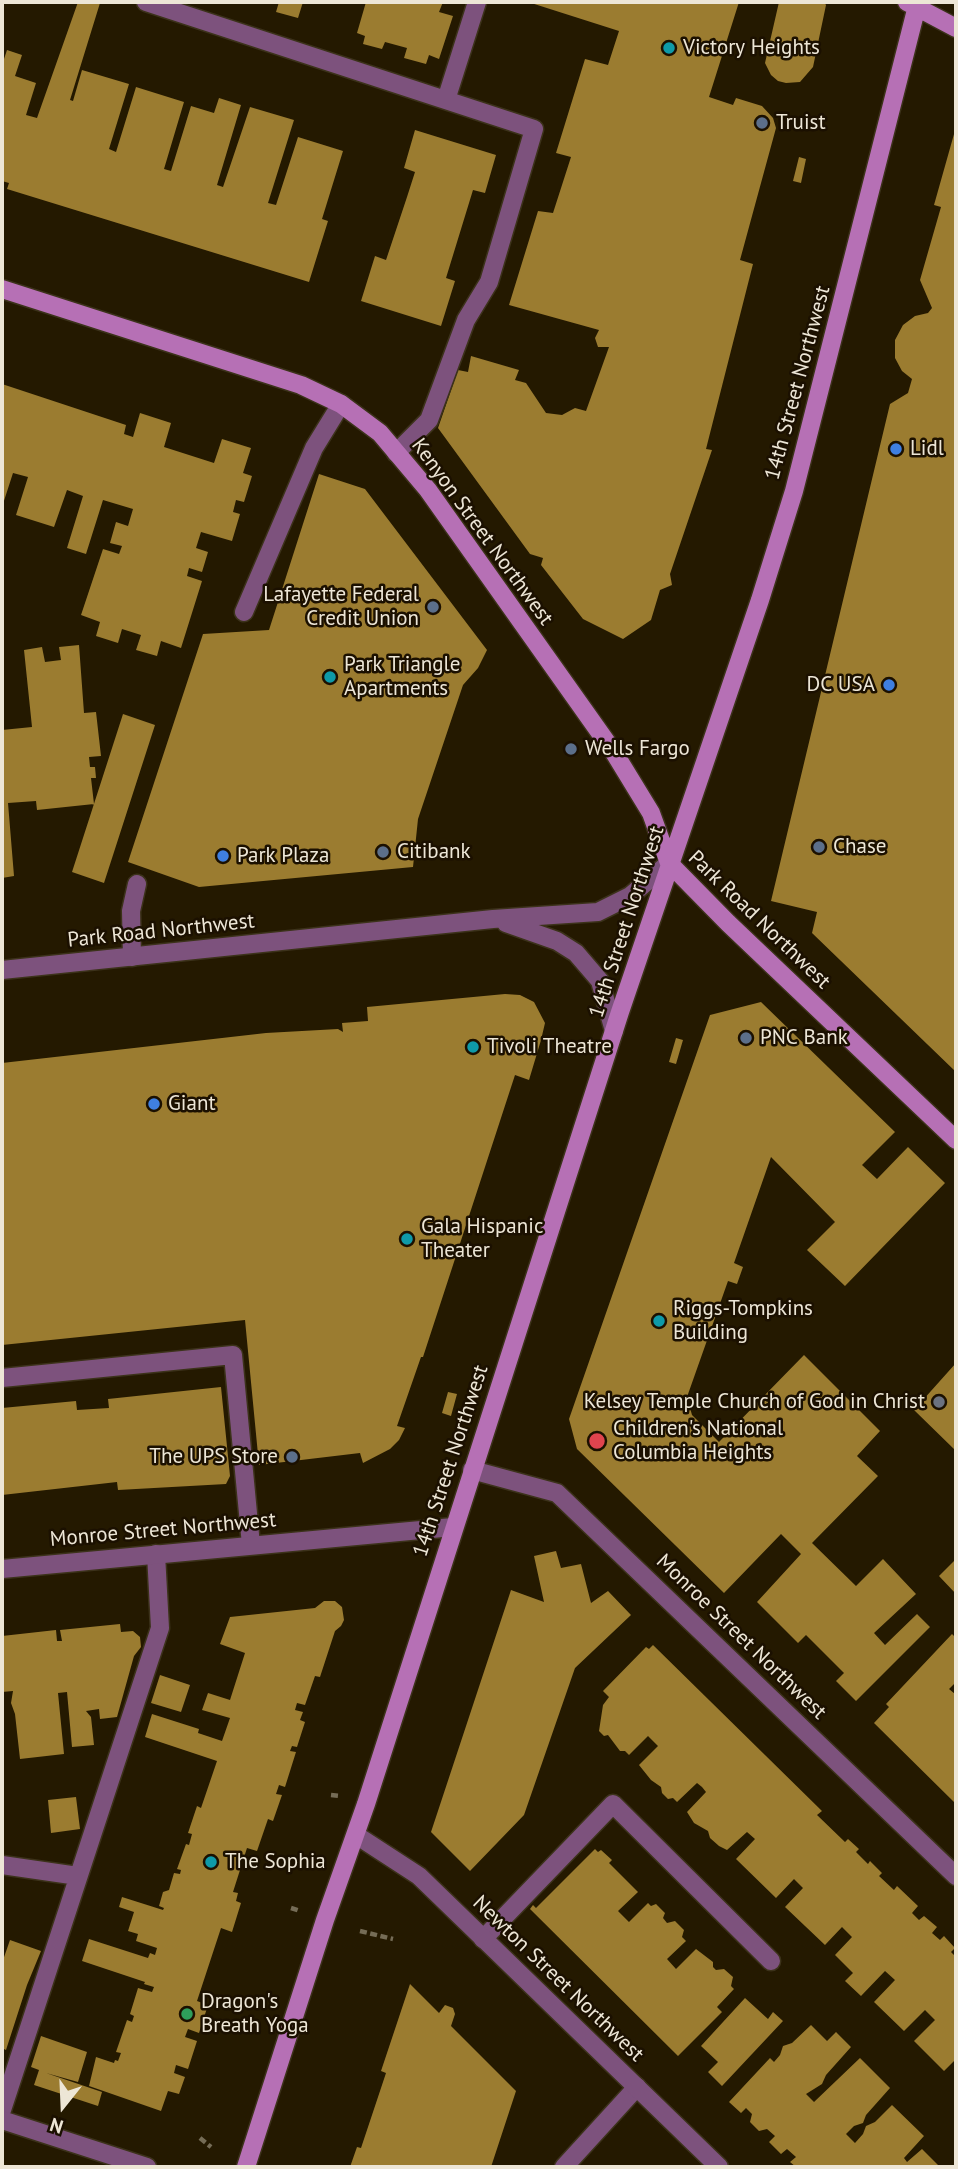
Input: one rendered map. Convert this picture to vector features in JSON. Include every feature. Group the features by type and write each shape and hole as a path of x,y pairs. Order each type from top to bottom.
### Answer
{"main road":[{"path":"914,4 956,28"},
{"name":"14th Street Northwest","path":"246,2167 356,1835 614,1031 760,600 794,491 914,4"},
{"name":"Kenyon Street Northwest","path":"2,289 301,385 341,404 380,433 428,489 615,754 651,813 669,863"},
{"name":"Park Road Northwest","path":"669,863 728,923 956,1140"}],"street":[{"path":"146,2 534,129 489,282 466,320 429,420 396,453"},
{"path":"446,100 477,2"},
{"path":"244,612 314,447 341,404"},
{"name":"Park Road Northwest","path":"2,970 493,919 598,912 630,896 669,863"},
{"path":"132,957 131,911 137,884"},
{"name":"Park Road Northwest","path":"493,919 533,931 576,953 600,981 614,1031"},
{"path":"2,1378 233,1355 251,1545"},
{"name":"Monroe Street Northwest","path":"472,1469 557,1493 956,1876"},
{"name":"Monroe Street Northwest","path":"2,1569 453,1527"},
{"path":"2,2110 160,1628 156,1554"},
{"path":"483,1939 612,1804 771,1961"},
{"name":"Newton Street Northwest","path":"356,1835 419,1876 719,2167"},
{"path":"2,1865 78,1876"},
{"path":"564,2167 637,2087"},
{"path":"2,2120 147,2167"}],"path":[{"path":"360,1931 393,1938"},
{"path":"200,2138 211,2147"}],"building":[{"path":"78,2 100,3 70,100 73,101 82,70 129,84 109,149 116,152 136,87 184,102 164,169 171,171 191,106 214,113 219,98 241,105 217,185 223,187 250,107 294,120 268,203 276,205 298,137 343,151 322,219 328,221 309,282 7,189 9,183 2,181 2,65 7,50 22,55 15,76 36,83 26,115 37,118"},
{"path":"279,2 303,2 298,18 276,12"},
{"path":"366,2 443,2 439,12 453,16 439,59 429,55 426,64 404,58 407,48 385,42 382,49 363,44 365,36 357,33"},
{"path":"528,2 739,2 709,97 733,105 736,98 762,106 773,118 776,128 740,260 753,264 706,449 712,450 670,574 672,585 660,590 651,620 623,639 583,619 541,565 543,558 530,554 438,428 458,370 468,372 471,356 519,370 515,380 526,383 546,413 562,415 575,408 586,411 609,347 598,347 595,338 599,330 509,305 538,211 553,213 571,157 556,153 585,59 608,65 619,31"},
{"path":"779,2 824,2 826,5 813,67 800,82 778,81 771,75 765,63"},
{"name":"DC USA","path":"956,127 956,1072 812,933 817,912 771,901 890,404 908,393 912,379 902,371 895,358 895,340 903,325 915,316 928,313 932,308 920,280 941,207 934,205"},
{"path":"415,130 496,155 485,193 473,190 446,278 455,281 441,326 361,301 375,256 386,260 415,172 404,168"},
{"path":"799,157 806,159 801,183 793,181"},
{"path":"2,384 126,425 124,434 133,437 140,413 171,423 164,447 214,463 222,439 251,448 243,473 252,476 244,502 236,500 233,512 240,514 232,541 201,532 196,548 208,552 202,572 189,568 187,576 202,581 181,648 161,641 157,656 136,650 141,635 122,629 118,643 96,636 100,622 81,615 103,549 119,554 122,546 110,543 116,522 128,526 133,509 103,500 86,554 67,548 83,496 67,490 54,527 16,515 28,477 13,473 2,507"},
{"name":"Park Triangle Apartments","path":"319,474 365,489 487,650 478,668 463,685 418,819 413,867 199,887 128,862 203,634 269,630"},
{"path":"79,645 84,713 96,712 101,756 89,757 90,767 95,767 96,778 91,778 94,804 37,810 36,801 8,803 14,876 2,878 2,730 32,727 24,650 42,647 45,662 61,660 59,647"},
{"path":"123,714 155,725 104,883 72,872"},
{"path":"505,994 520,995 534,1002 545,1023 541,1040 529,1080 515,1075 423,1357 397,1426 405,1428 390,1449 363,1463 360,1453 259,1465 245,1320 2,1345 2,1063 266,1033 338,1029 343,1032 342,1023 368,1021 367,1007"},
{"name":"Riggs-Tompkins Building","path":"761,1002 895,1132 862,1165 877,1179 908,1147 945,1183 845,1286 807,1250 835,1222 771,1157 734,1263 743,1267 737,1284 728,1281 687,1397 692,1415 719,1442 804,1355 880,1431 857,1456 878,1476 812,1543 856,1586 883,1559 916,1594 874,1633 885,1645 917,1614 930,1627 856,1701 836,1681 844,1673 806,1635 798,1643 757,1602 801,1554 781,1534 724,1593 577,1449 569,1419 710,1015"},
{"path":"676,1038 683,1040 676,1064 669,1062"},
{"name":"Kelsey Temple Church of God in Christ","path":"956,1363 956,1451 914,1410"},
{"path":"221,1387 230,1476 226,1484 118,1490 117,1482 2,1495 2,1408 76,1401 77,1410 109,1408 108,1399"},
{"path":"448,1392 457,1394 451,1416 442,1413"},
{"path":"556,1551 561,1568 581,1564 591,1603 608,1591 631,1615 575,1668 524,1815 470,1871 431,1832 511,1590 544,1602 534,1556"},
{"path":"956,1559 956,1594 939,1576"},
{"path":"324,1601 335,1601 342,1607 344,1620 335,1631 320,1677 315,1676 305,1705 297,1703 295,1710 303,1712 300,1720 305,1722 297,1747 292,1746 290,1751 296,1752 285,1787 279,1785 276,1794 282,1795 273,1821 268,1819 257,1851 247,1848 233,1892 238,1893 236,1901 241,1903 232,1932 221,1928 197,2001 208,2005 199,2033 188,2029 185,2037 197,2041 188,2069 176,2065 174,2073 185,2077 179,2094 168,2091 161,2111 89,2086 96,2057 114,2063 115,2060 118,2061 121,2053 116,2052 127,2020 132,2022 134,2016 130,2014 138,1988 152,1992 154,1987 82,1961 89,1939 148,1958 150,1953 155,1955 157,1948 136,1941 138,1934 128,1931 134,1912 119,1907 122,1897 163,1910 164,1908 159,1906 163,1892 169,1890 174,1873 180,1874 181,1870 177,1869 192,1834 188,1833 197,1806 201,1808 217,1761 145,1737 152,1714 199,1729 198,1733 222,1741 230,1718 202,1710 208,1693 230,1700 245,1653 220,1644 230,1617 315,1608"},
{"path":"120,1624 121,1632 133,1631 140,1637 141,1647 134,1656 117,1717 100,1719 99,1709 86,1711 91,1717 94,1745 72,1747 67,1692 58,1693 64,1754 20,1759 15,1714 11,1703 13,1691 2,1692 2,1636 56,1630 57,1641 62,1641 60,1630"},
{"path":"952,1634 956,1638 956,1682 949,1689 956,1693 956,1804 874,1723 889,1707 886,1704"},
{"path":"653,1645 822,1811 817,1815 845,1842 848,1839 859,1849 856,1852 882,1873 879,1876 894,1890 897,1886 918,1906 912,1913 919,1920 924,1916 937,1927 932,1933 940,1940 944,1936 955,1948 951,1952 956,1957 956,2059 944,2071 914,2041 935,2020 925,2010 904,2031 874,2002 895,1980 885,1971 861,1996 845,1981 853,1973 835,1955 852,1937 842,1927 825,1945 785,1907 803,1888 794,1879 776,1898 736,1859 755,1839 747,1832 727,1850 719,1846 710,1838 708,1831 694,1823 687,1812 706,1792 702,1787 697,1783 677,1802 673,1798 668,1799 662,1793 661,1787 651,1780 639,1765 658,1746 648,1736 629,1755 620,1751 608,1735 604,1736 599,1731 603,1705 609,1697 603,1691 646,1647 649,1649"},
{"path":"160,1675 190,1685 181,1712 151,1703"},
{"path":"76,1797 80,1829 51,1833 48,1800"},
{"path":"595,1849 598,1852 601,1850 612,1860 609,1863 638,1892 618,1911 629,1922 648,1903 651,1906 656,1904 665,1913 663,1918 667,1923 675,1921 684,1930 682,1937 686,1941 667,1959 676,1969 696,1949 713,1962 716,1970 724,1969 733,1977 731,1986 734,1989 717,2007 722,2012 678,2056 530,1909 533,1905 536,1908"},
{"path":"10,1940 41,1951 6,2050 2,2048 2,1963"},
{"path":"410,1984 439,2013 445,2005 453,2008 455,2014 451,2026 516,2091 491,2167 350,2167 357,2147 361,2148 386,2073 381,2071"},
{"path":"745,1998 768,2019 773,2012 783,2021 722,2086 708,2072 718,2062 701,2046"},
{"path":"811,2025 827,2041 836,2032 851,2047 826,2075 822,2084 806,2094 814,2102 860,2058 890,2088 866,2115 863,2123 854,2126 846,2134 855,2143 866,2126 875,2122 892,2105 924,2136 904,2158 907,2162 922,2149 940,2167 796,2167 790,2162 796,2157 787,2149 781,2154 769,2142 775,2136 767,2129 759,2131 750,2122 752,2114 746,2108 741,2113 729,2102 770,2058 774,2062 783,2046 792,2043"},
{"path":"41,2036 87,2052 78,2082 46,2073 102,2092 98,2106 34,2085 39,2070 31,2067"}],"place":[{"name":"Victory Heights","path":"669,48"},
{"name":"Truist","path":"762,123"},
{"name":"Lidl","path":"896,449"},
{"name":"Lafayette Federal Credit Union","path":"433,607"},
{"name":"Park Triangle Apartments","path":"330,677"},
{"name":"DC USA","path":"889,685"},
{"name":"Wells Fargo","path":"571,749"},
{"name":"Chase","path":"819,847"},
{"name":"Citibank","path":"383,852"},
{"name":"Park Plaza","path":"223,856"},
{"name":"PNC Bank","path":"746,1038"},
{"name":"Tivoli Theatre","path":"473,1047"},
{"name":"Giant","path":"154,1104"},
{"name":"Gala Hispanic Theater","path":"407,1239"},
{"name":"Riggs-Tompkins Building","path":"659,1321"},
{"name":"Kelsey Temple Church of God in Christ","path":"939,1402"},
{"name":"Children's National Columbia Heights","path":"597,1441"},
{"name":"The UPS Store","path":"292,1457"},
{"name":"The Sophia","path":"211,1862"},
{"name":"Dragon's Breath Yoga","path":"187,2014"}]}
